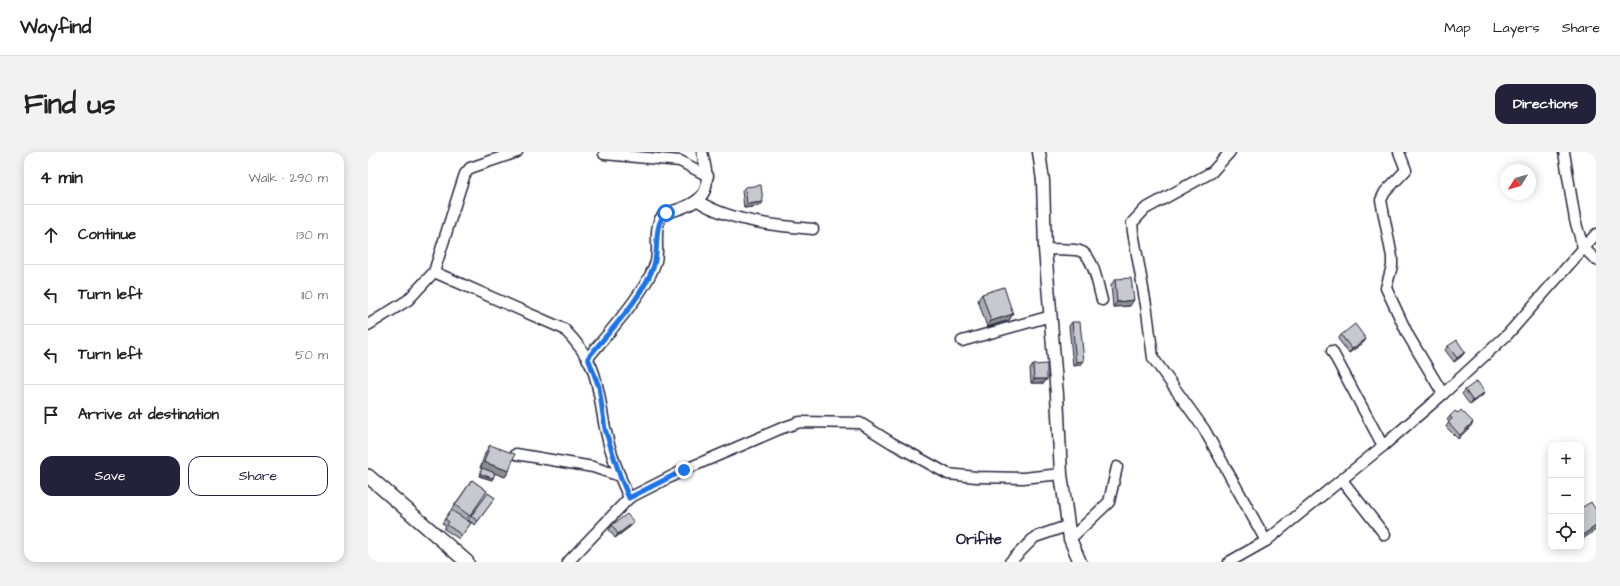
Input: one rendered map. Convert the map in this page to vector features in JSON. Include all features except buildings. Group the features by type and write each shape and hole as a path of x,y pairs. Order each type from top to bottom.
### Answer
{"main road":[{"path":"368,476 467,562"}],"street":[{"path":"368,325 408,300 434,272 465,174 470,168 517,152"},
{"path":"588,358 633,301 652,271 656,260 658,225 661,218 666,213 692,205 698,201 706,189 708,176 702,152"},
{"path":"1039,152 1043,181 1045,250 1051,316 1061,474 1067,526 1070,539 1080,562"},
{"path":"1230,152 1212,172 1145,209 1132,223 1148,311 1153,358 1204,429 1266,541"},
{"path":"1399,152 1406,170 1385,192 1381,200 1392,257 1392,266 1386,288 1408,335 1443,394"},
{"path":"1564,152 1575,220 1583,247 1596,260"},
{"path":"604,154 680,161 708,176"},
{"path":"698,201 709,208 731,216 785,226 813,229"},
{"path":"1229,562 1266,541 1383,446 1443,394 1508,334 1596,234"},
{"path":"1045,250 1080,251 1087,255 1092,264 1102,300"},
{"path":"434,272 564,329 580,346 588,358 599,387 605,429 620,476 629,498"},
{"path":"962,342 1051,316"},
{"path":"1332,351 1383,446"},
{"path":"568,562 629,498 684,470 782,428 800,422 860,423 892,443 948,474 976,477 1023,478 1061,474"},
{"path":"516,454 593,467 620,476"},
{"path":"1070,539 1109,502 1117,467"},
{"path":"1342,480 1385,535"},
{"path":"1010,562 1035,537 1067,526"}],"district":[{"name":"Orifite","path":"979,539"}],"route":[{"path":"666,213 661,218 658,225 656,260 652,271 633,301 588,358 599,387 605,429 620,476 629,498 638,492 684,470"}]}
